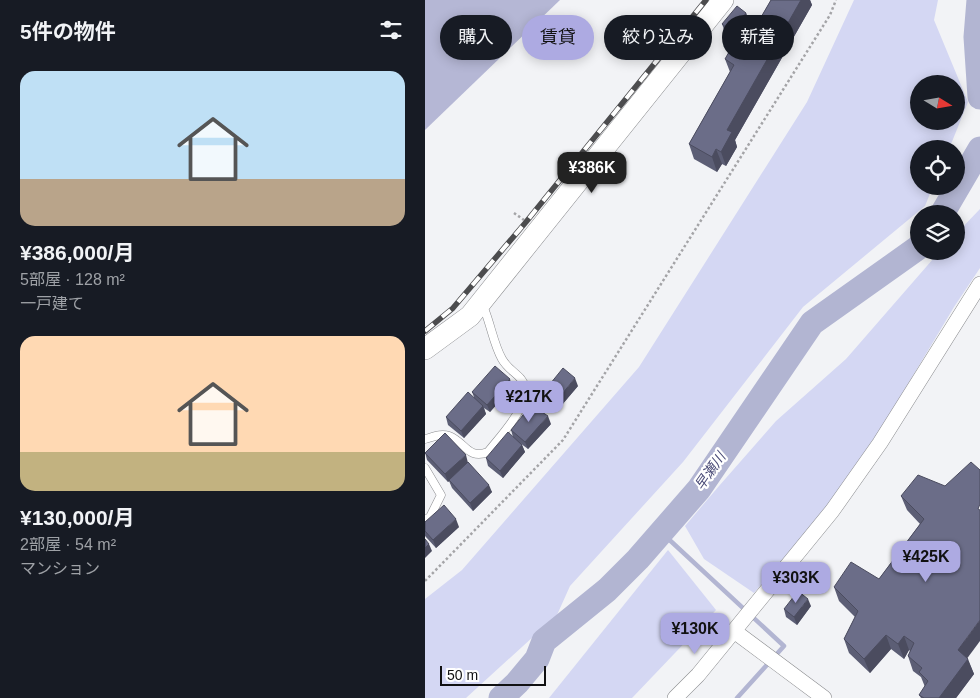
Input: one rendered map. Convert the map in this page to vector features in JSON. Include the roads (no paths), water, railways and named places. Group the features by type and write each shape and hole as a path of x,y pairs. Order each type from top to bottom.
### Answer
{"street":[{"path":"425,349 471,316 723,0"},
{"path":"675,698 698,675 832,511 880,443 980,284"},
{"path":"734,631 824,698"}],"lane":[{"path":"425,439 441,435 451,436 474,454 480,456 488,452 522,406 526,391 521,379 510,370 501,358 485,311"},
{"path":"425,468 441,495 430,517 425,520"}],"waterway":[{"name":"早瀬川","path":"979,0 976,37 980,97"},
{"name":"早瀬川","path":"947,205 980,149"},
{"name":"早瀬川","path":"501,698 517,683 537,659 544,641 607,590 638,559 699,489 812,323 910,253"},
{"path":"662,533 784,646 737,698"}],"railway":[{"path":"425,331 453,308 526,222 706,0"}]}
